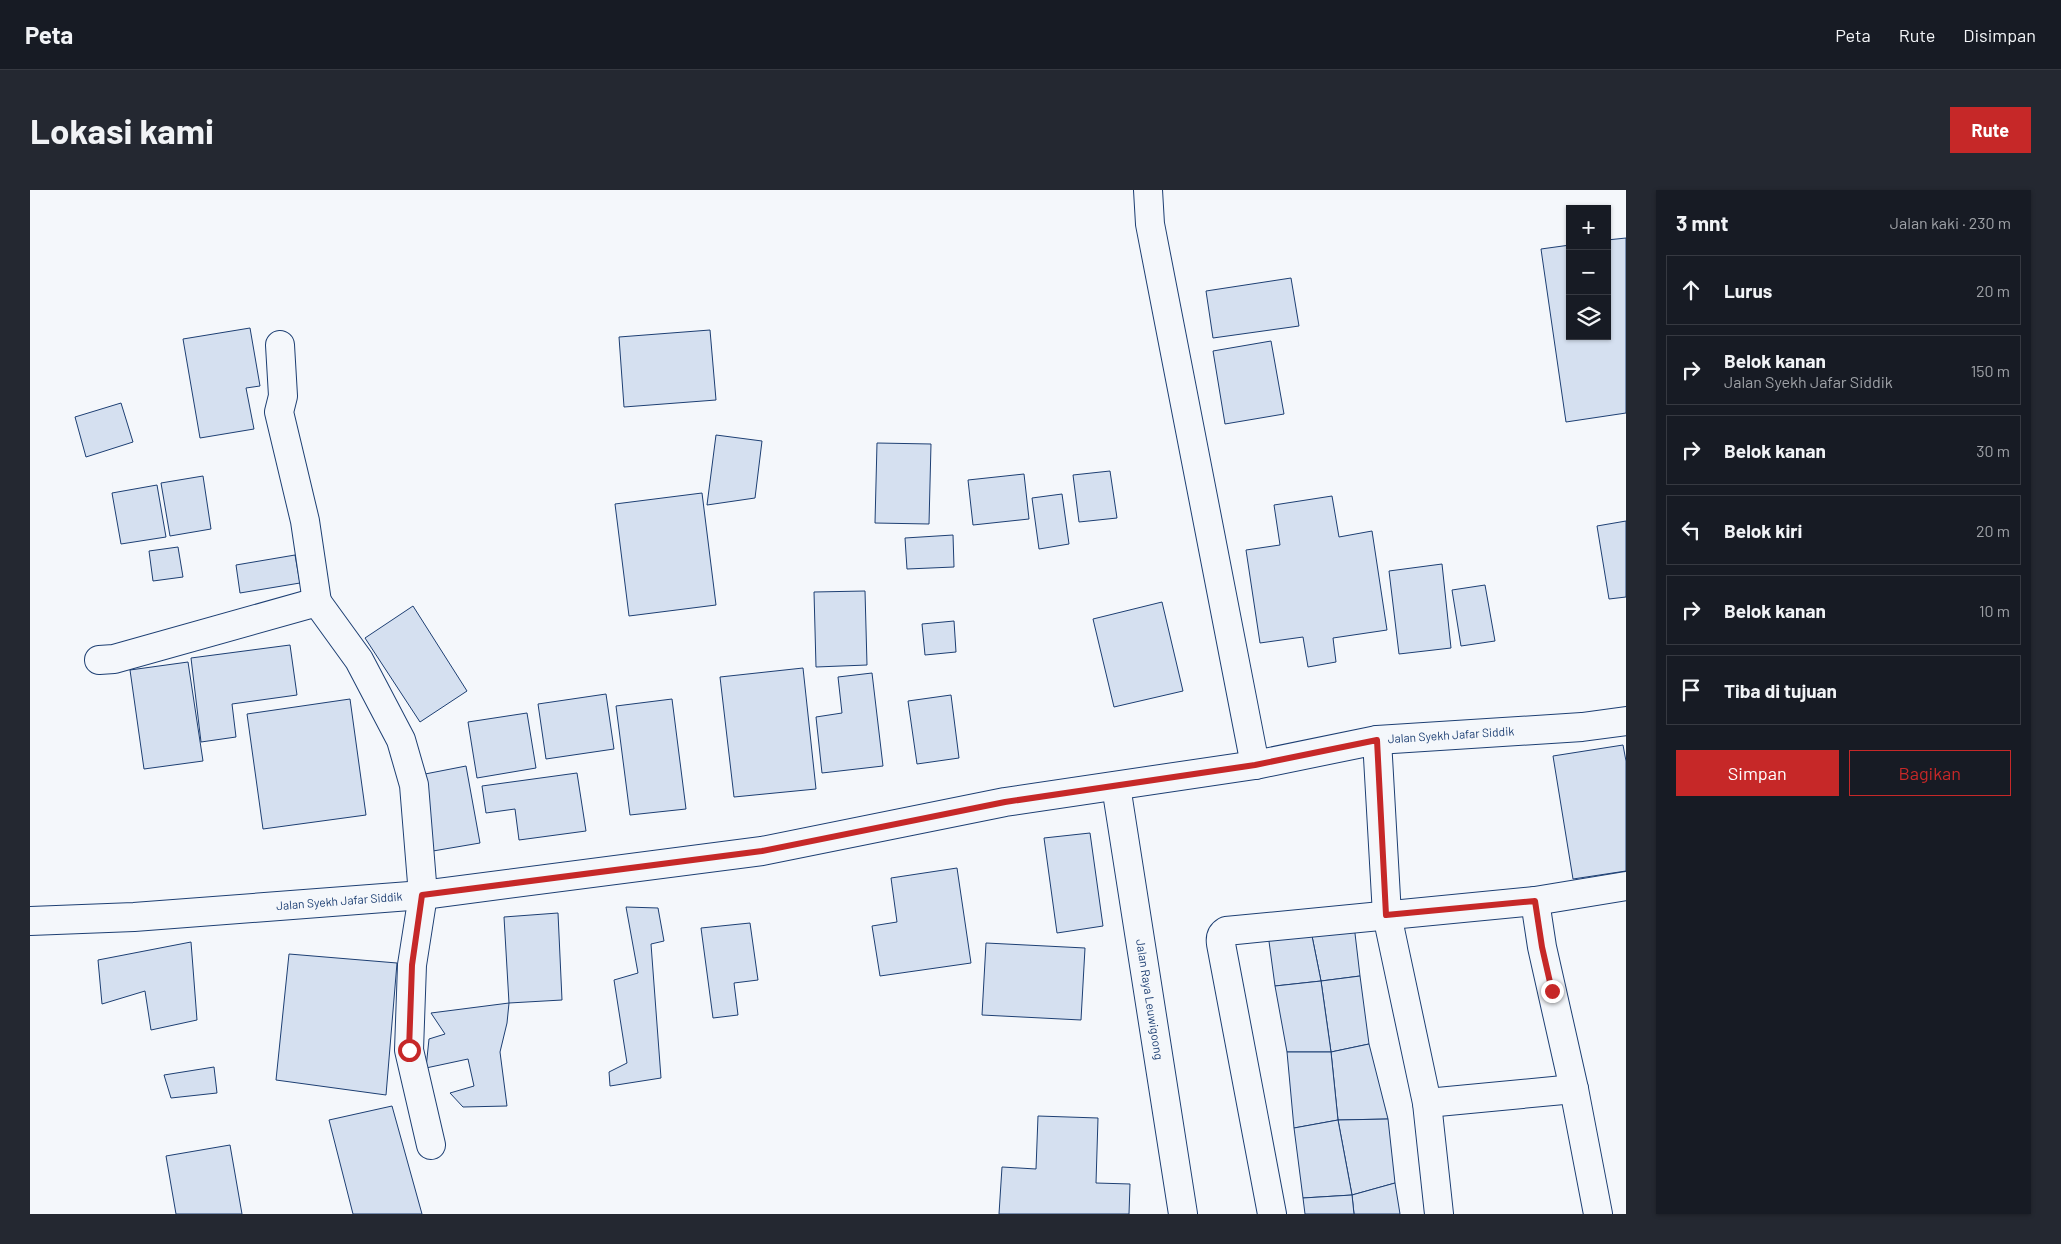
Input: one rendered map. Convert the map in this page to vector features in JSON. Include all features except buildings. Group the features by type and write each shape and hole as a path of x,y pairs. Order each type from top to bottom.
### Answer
{"street":[{"path":"1148,190 1150,224 1255,765"},
{"path":"280,345 283,396 279,412 305,522 317,602 360,660 401,740 414,785 422,895 412,965 409,1050 431,1145"},
{"path":"99,660 114,659 317,602"},
{"name":"Jalan Syekh Jafar Siddik","path":"30,921 134,917 422,895 762,851 1005,802 1255,765 1377,740 1582,727 1626,721"},
{"path":"1377,740 1386,915 1428,1103 1439,1214"},
{"name":"Jalan Raya Leuwigoong","path":"1116,786 1183,1214"},
{"path":"1272,1214 1223,954 1221,936 1226,931 1535,901 1626,886"},
{"path":"1535,901 1542,947 1574,1089 1598,1214"},
{"path":"1428,1103 1574,1089"}],"route":[{"path":"409,1050 412,965 422,895 762,851 1005,802 1255,765 1377,740 1386,915 1535,901 1542,947 1552,991"}]}
